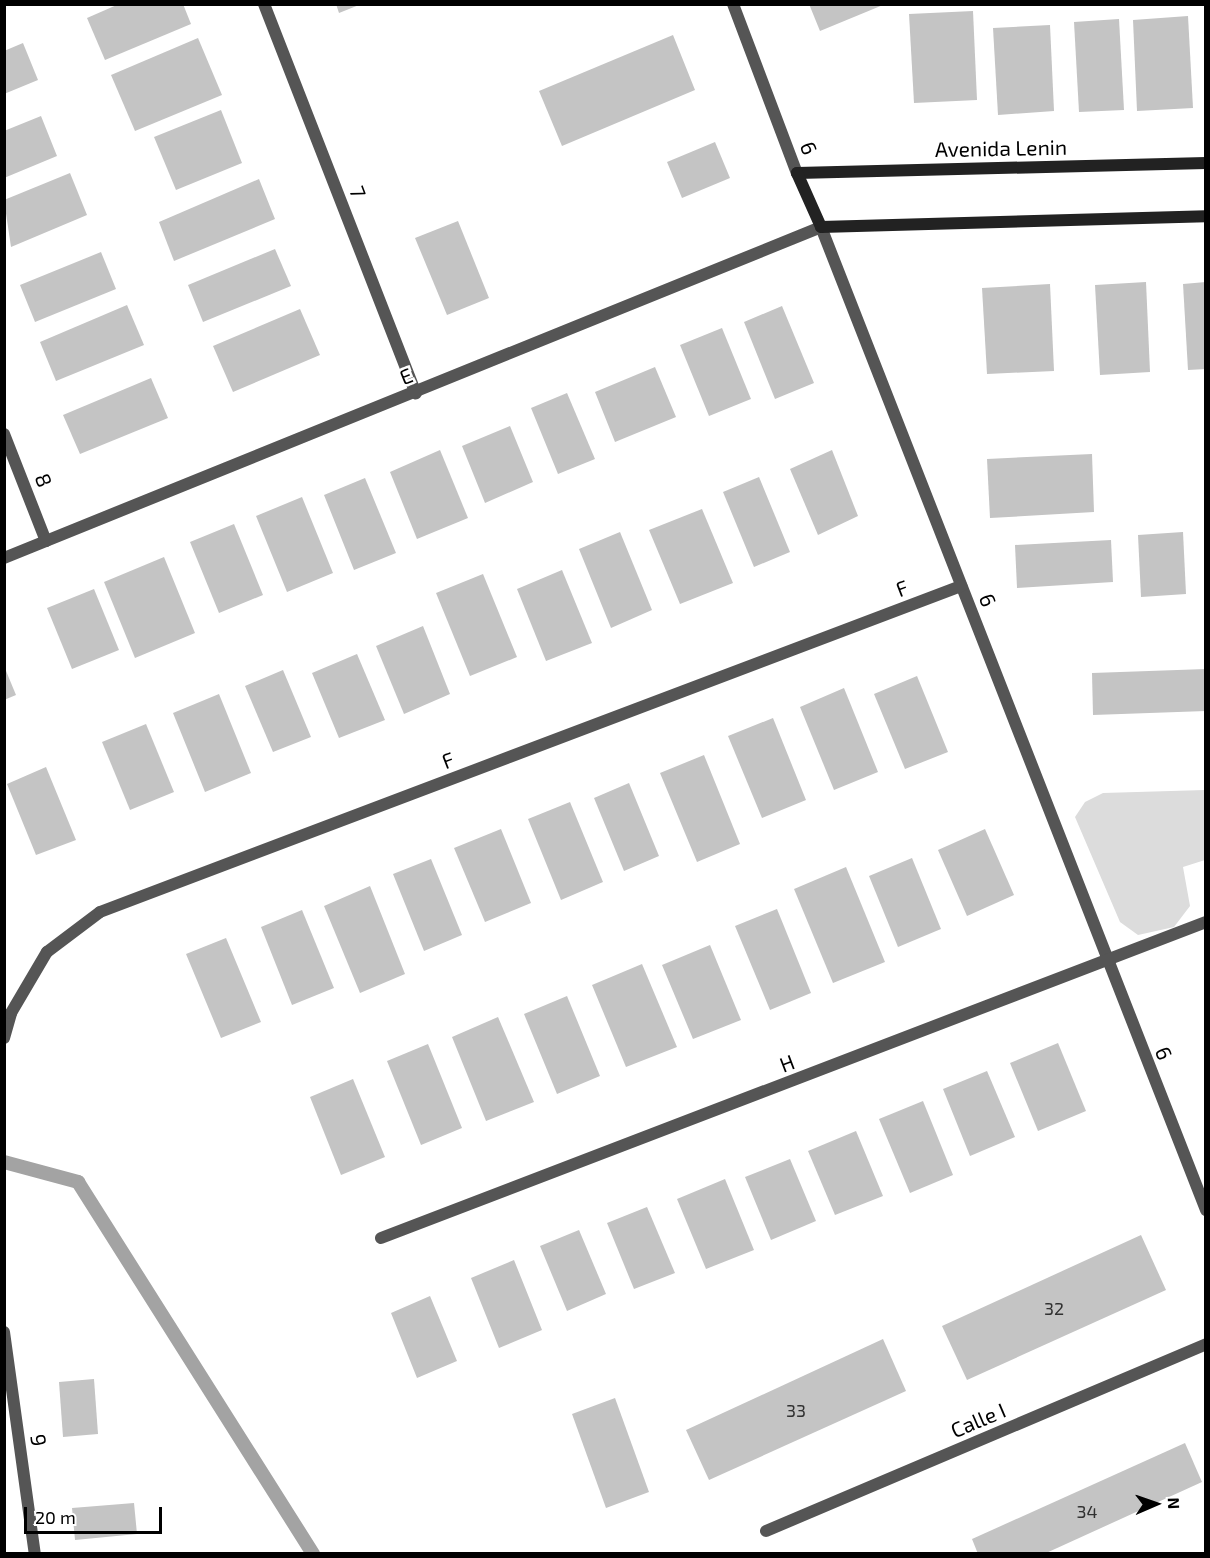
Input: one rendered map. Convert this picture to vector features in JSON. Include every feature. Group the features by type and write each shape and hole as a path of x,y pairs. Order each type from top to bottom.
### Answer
{"street":[{"name":"7","path":"264,4 416,393"},
{"name":"6","path":"733,4 797,173 821,227 1206,1210"},
{"name":"Avenida Lenin","path":"797,173 1206,163"},
{"path":"821,227 1206,216"},
{"name":"E","path":"4,558 821,227"},
{"name":"8","path":"4,434 46,541"},
{"name":"F","path":"4,1038 10,1014 48,952 100,912 961,586"},
{"name":"H","path":"381,1238 1107,962 1206,922"},
{"name":"9","path":"4,1332 35,1554"},
{"name":"Calle I","path":"766,1531 1206,1344"}],"shaded area":[{"path":"1205,790 1205,860 1183,867 1190,906 1174,927 1138,935 1120,922 1075,817 1085,802 1103,793"}],"building":[{"path":"119,4 183,4 191,24 105,60 87,18"},
{"path":"336,4 359,4 359,5 339,13"},
{"path":"809,4 883,4 883,5 820,31"},
{"path":"973,11 977,100 914,103 909,14"},
{"path":"1188,16 1193,108 1137,111 1133,20"},
{"path":"1119,19 1124,110 1079,112 1074,22"},
{"path":"1050,25 1054,111 998,115 993,28"},
{"path":"673,35 695,90 562,146 539,91"},
{"path":"198,38 222,95 135,131 111,75"},
{"path":"23,43 38,80 4,94 4,51"},
{"path":"221,110 242,163 176,190 154,137"},
{"path":"41,116 57,156 4,178 4,131"},
{"path":"715,142 730,178 682,198 667,162"},
{"path":"70,173 87,215 11,247 4,200"},
{"path":"259,179 275,219 174,261 159,222"},
{"path":"458,221 489,298 447,315 415,238"},
{"path":"275,249 291,286 203,322 188,285"},
{"path":"101,252 116,289 35,322 20,285"},
{"path":"1146,282 1150,372 1100,375 1095,285"},
{"path":"1206,282 1206,369 1188,370 1183,284"},
{"path":"1050,284 1054,371 987,374 982,288"},
{"path":"127,305 144,345 56,381 40,342"},
{"path":"782,306 814,383 775,399 744,322"},
{"path":"300,309 320,355 233,392 213,346"},
{"path":"722,328 751,399 709,416 680,345"},
{"path":"655,367 676,417 615,442 595,392"},
{"path":"151,378 168,418 80,454 63,415"},
{"path":"567,393 595,459 558,474 531,408"},
{"path":"510,426 533,482 485,503 462,446"},
{"path":"440,450 468,518 417,539 390,472"},
{"path":"832,450 858,516 818,535 790,469"},
{"path":"1092,454 1094,512 990,518 987,459"},
{"path":"759,477 790,552 754,567 723,492"},
{"path":"365,478 396,553 354,570 324,495"},
{"path":"302,497 333,573 287,592 256,516"},
{"path":"702,509 733,583 680,604 649,530"},
{"path":"234,524 263,595 219,613 190,542"},
{"path":"620,532 652,610 611,628 579,549"},
{"path":"1183,532 1186,594 1141,597 1138,535"},
{"path":"1111,540 1113,582 1017,588 1015,545"},
{"path":"164,557 195,633 135,658 104,582"},
{"path":"562,570 592,643 546,661 517,589"},
{"path":"483,574 517,657 470,676 436,593"},
{"path":"94,589 119,650 72,669 47,608"},
{"path":"423,626 450,694 404,714 376,646"},
{"path":"357,654 385,720 339,738 312,673"},
{"path":"4,666 16,695 4,700"},
{"path":"1206,669 1206,711 1093,715 1092,673"},
{"path":"283,670 311,737 273,752 245,686"},
{"path":"917,676 948,752 905,769 874,694"},
{"path":"844,688 878,772 834,790 800,707"},
{"path":"219,694 251,773 205,792 173,713"},
{"path":"773,718 806,800 762,818 728,736"},
{"path":"146,724 174,792 130,810 102,742"},
{"path":"704,755 740,844 697,862 660,773"},
{"path":"46,767 76,840 36,855 7,784"},
{"path":"629,783 659,856 624,871 594,798"},
{"path":"570,802 603,882 561,900 528,819"},
{"path":"501,829 531,903 485,922 454,848"},
{"path":"985,829 1014,895 967,916 938,850"},
{"path":"912,858 941,929 898,947 869,876"},
{"path":"431,859 462,935 424,951 393,874"},
{"path":"846,867 885,962 833,983 794,889"},
{"path":"370,886 405,974 360,993 324,906"},
{"path":"777,909 811,993 770,1010 735,926"},
{"path":"302,910 334,988 292,1005 261,927"},
{"path":"226,938 261,1022 221,1038 186,954"},
{"path":"710,945 741,1020 693,1039 662,965"},
{"path":"642,964 677,1047 626,1067 592,985"},
{"path":"567,996 600,1076 557,1094 524,1014"},
{"path":"498,1017 534,1102 486,1121 452,1037"},
{"path":"1058,1043 1086,1111 1038,1131 1010,1063"},
{"path":"428,1044 462,1128 421,1145 387,1061"},
{"path":"987,1071 1015,1137 970,1156 943,1089"},
{"path":"353,1079 385,1157 341,1175 310,1097"},
{"path":"923,1101 953,1175 910,1193 879,1119"},
{"path":"856,1131 883,1196 835,1215 808,1151"},
{"path":"790,1159 816,1221 771,1240 745,1177"},
{"path":"725,1179 754,1250 706,1269 677,1199"},
{"path":"647,1207 675,1273 634,1289 607,1223"},
{"path":"579,1230 606,1294 567,1311 540,1246"},
{"path":"1141,1235 1166,1290 967,1380 942,1326"},
{"path":"514,1260 542,1330 499,1348 471,1278"},
{"path":"430,1296 457,1361 417,1378 391,1313"},
{"path":"883,1339 906,1391 709,1480 686,1430"},
{"path":"94,1379 98,1434 63,1437 59,1382"},
{"path":"615,1398 649,1492 606,1508 572,1414"},
{"path":"1185,1443 1202,1482 1044,1554 978,1554 972,1539"},
{"path":"134,1503 137,1534 75,1540 72,1508"}],"waterway":[{"path":"4,1162 78,1182 313,1554"}]}
